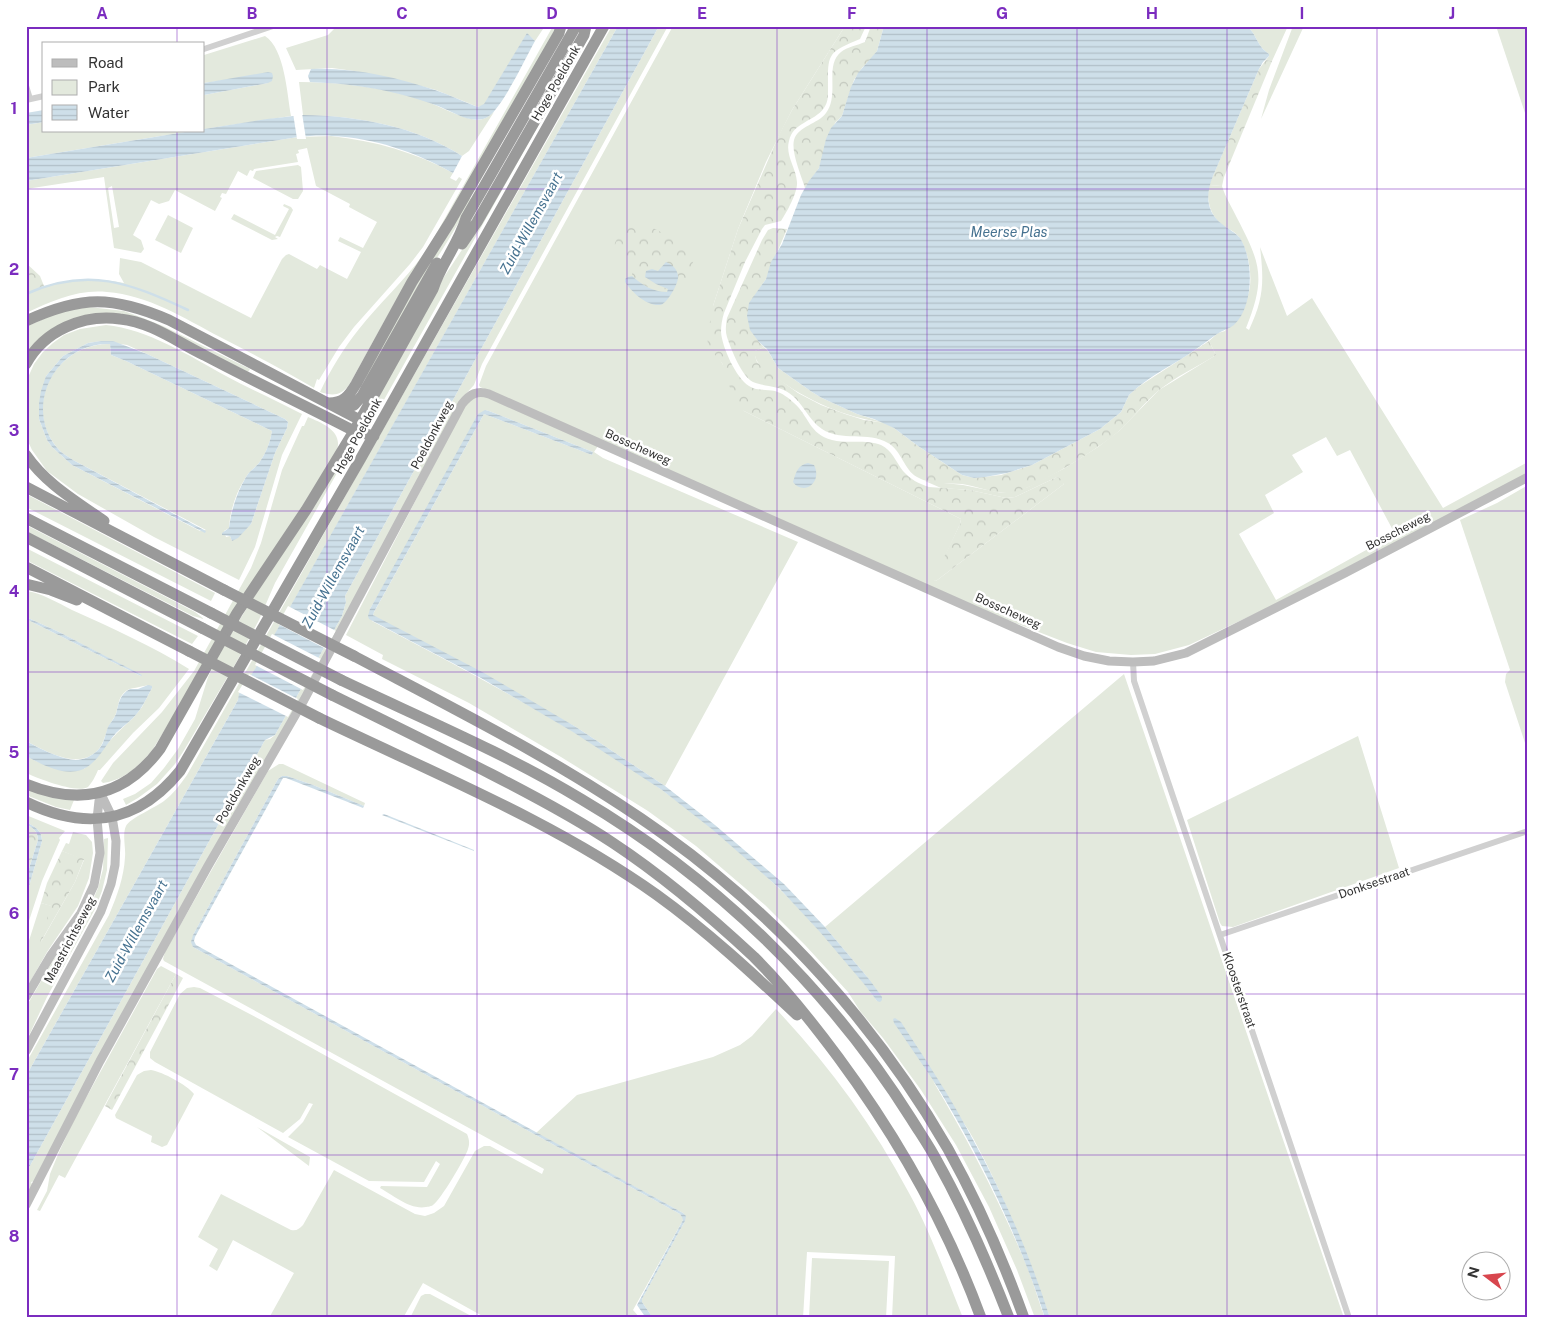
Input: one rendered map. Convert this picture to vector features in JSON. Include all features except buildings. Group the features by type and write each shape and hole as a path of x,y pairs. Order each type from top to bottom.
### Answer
{"highway":[{"path":"329,403 345,399 356,384 412,282 455,214 559,33 561,26"},
{"path":"433,289 477,222 584,35 586,26"},
{"path":"594,43 597,26"},
{"name":"Hoge Poeldonk","path":"26,802 60,816 97,819 112,817 147,802 160,793 180,771 374,436 604,26"},
{"name":"Hoge Poeldonk","path":"26,784 42,790 63,794 82,795 100,792 131,779 147,766 160,749 237,613 306,510 354,431 433,289 438,275 463,230 466,218 574,31"},
{"path":"341,410 354,405 362,396 432,270 466,218"},
{"path":"26,321 72,304 88,302 108,302 142,309 169,320 329,403 360,420 374,436"},
{"path":"26,364 49,337 62,329 90,319 122,319 160,332 354,431 374,436"},
{"path":"26,455 42,476 132,542"},
{"path":"26,487 482,724 579,779 629,810 680,846 724,882 801,953 878,1045 914,1096 948,1149 980,1210 1007,1271 1024,1318"},
{"path":"26,518 341,680 473,742 581,798 657,848 712,891 745,920 820,995 898,1097 937,1160 966,1217 991,1270 1009,1318"},
{"path":"26,537 332,695 518,788 612,842 682,895 748,952 777,982 826,1042 874,1107 926,1194 956,1254 981,1318"},
{"path":"26,567 319,718 547,828 622,872 657,895 723,947 826,1042"},
{"path":"26,584 51,590 132,622"}],"street":[{"path":"205,49 273,26"},
{"path":"26,86 28,99 42,96"},
{"name":"Bosscheweg","path":"477,392 489,394 1058,647 1084,656 1109,661 1154,661 1186,653 1345,573 1528,477"},
{"name":"Poeldonkweg","path":"26,1205 100,1061 208,866 304,700 462,404 477,392"},
{"name":"Kloosterstraat","path":"1133,662 1134,681 1349,1318"},
{"name":"Maastrichtseweg","path":"26,1051 101,911 114,874 116,856 112,817 100,792"},
{"name":"Maastrichtseweg","path":"26,997 51,956 81,913 92,891 100,854 97,819 100,792"},
{"name":"Donksestraat","path":"1220,935 1528,831"}],"green space":[{"path":"337,26 545,26 535,41 527,34 484,105 478,107 436,90 354,71 332,68 296,70 286,48 328,35"},
{"path":"553,26 557,26 484,159 398,297 349,385 346,389 336,394 320,392 328,375 353,337 415,266 431,243"},
{"path":"612,26 618,26 26,1076 26,1063 112,908 123,872 125,853 124,833 126,826 132,820 160,804 187,775"},
{"path":"659,26 668,26 482,364 474,385 463,397 339,629 36,1181 31,1182 33,1186 26,1199 26,1173 265,740 275,735 342,616 346,602 345,596"},
{"path":"673,26 845,26 792,110 766,162 738,229 713,306 718,357 744,411 961,519 934,580 936,581 1064,484 1057,477 1015,497 1006,498 970,490 941,488 925,481 963,485 1002,493 1028,487 1065,468 1098,447 1119,431 1159,390 1216,355 1209,341 1218,333 1225,331 1248,295 1250,278 1249,262 1241,240 1234,232 1217,220 1212,211 1209,201 1209,185 1222,186 1256,260 1258,283 1246,328 1249,330 1254,319 1262,290 1260,247 1287,316 1312,298 1443,508 1528,462 1528,474 1265,609 1189,645 1155,654 1131,655 1096,652 1067,643 982,610 480,387 479,385 486,366","holes":["1326,437 1337,456 1350,450 1395,534 1276,600 1239,534 1274,513 1265,495 1303,472 1292,455"]},
{"path":"845,26 866,26 860,39 841,48 831,56 828,69 827,99 824,108 820,113 799,126 791,135 788,151 797,182 794,196 781,221 765,225 762,229 745,262 723,315 722,338 727,354 735,369 749,386 775,391 785,396 799,408 818,434 824,437 838,441 869,442 885,447 906,474 929,487 970,490 1006,498 1015,497 1057,477 1061,479 1064,484 936,581 933,580 961,519 744,411 737,405 733,397 722,363 708,344 707,337 713,306 738,229 779,135 792,110"},
{"path":"871,26 884,26 877,51 854,80 842,116 835,123 819,168 805,188 795,157 793,145 796,135 826,113 832,97 832,72 836,58 843,50 865,42"},
{"path":"1247,26 1288,26 1272,61 1266,60 1269,54"},
{"path":"1293,26 1304,26 1261,119 1269,90"},
{"path":"1496,26 1528,26 1528,122"},
{"path":"265,36 272,42 281,61 291,116 205,129 205,95 268,83 233,79 205,83 205,55"},
{"path":"586,41 376,414 370,410 444,277 477,227"},
{"path":"1266,60 1272,61 1222,186 1209,185 1259,69"},
{"path":"299,82 345,84 390,91 420,99 470,119 484,119 494,112 469,151 462,156 425,137 406,130 366,121 303,115"},
{"path":"42,122 42,132 185,132 26,158 26,125"},
{"path":"331,136 379,144 409,153 439,166 453,173 450,178 456,181 459,177 462,179 423,247 354,327 319,380 317,379 314,388 165,308 122,294 86,292 75,294 55,300 26,313 26,294 50,285 86,280 124,283 119,274 120,258 141,262 251,318 282,259 286,255 289,254 317,269 320,265 347,279 361,252 338,241 340,237 363,248 377,222 349,207 350,204 316,186 307,148 298,150 299,153 296,154 298,162 250,170 247,176 238,171 226,194 222,193 220,197 222,198 215,211 175,190 169,201 159,204 151,200 133,235 141,240 144,249 141,253 114,248 104,177 26,189 26,181 298,137","holes":["112,186 119,227 114,228 108,188"]},
{"path":"298,165 301,167 303,191 298,199 293,199 253,178 256,171"},
{"path":"469,198 472,199 367,379 365,377 429,262"},
{"path":"284,204 293,210 280,237 275,237 278,239 272,240 231,219 234,214 275,235 289,209 283,206"},
{"path":"168,215 193,228 181,253 155,240"},
{"path":"632,223 655,229 690,250 694,248 697,251 686,281 674,300 671,295 678,280 662,265 658,271 646,272 645,277 668,289 667,292 652,289 640,282 632,276 633,266 614,255 614,245 620,234"},
{"path":"773,228 787,229 766,279 750,303 759,342 764,347 755,351 757,362 798,393 821,405 864,420 885,423 962,475 974,478 1001,475 1032,465 1100,429 1121,412 1129,395 1138,387 1209,341 1216,355 1158,391 1109,439 1034,485 1010,493 1004,493 962,484 922,480 909,470 893,446 880,439 829,433 813,421 798,401 789,393 753,382 741,369 727,337 727,318 762,240 768,230"},
{"path":"26,263 40,276 44,286 26,294"},
{"path":"89,307 124,311 143,318 250,369 248,372 161,329 90,316 26,358 26,327 59,312"},
{"path":"106,325 137,332 168,344 235,381 302,414 282,455 255,547 239,580 154,537 78,494 47,471 32,450 26,437 26,382 34,364 43,352 64,335 80,329","holes":["101,341 127,345 288,422 275,453 251,524 232,541 230,536 226,537 224,531 229,528 234,502 247,475 264,455 272,431 111,355 110,344 90,347 73,354 59,366 49,381 43,398 43,416 48,434 60,451 73,460 206,530 200,531 72,465 47,440 39,419 46,376 63,356 88,343"]},
{"path":"764,347 778,368 812,392 857,414 885,423 855,417 827,407 788,386 758,363 755,351"},
{"path":"478,396 488,397 598,446 594,452 603,458 798,542 665,786 576,727 373,614 484,414 592,455 593,452 485,410 370,609 372,621 483,680 556,722 592,743 662,790 721,836 778,887 831,943 877,1001 869,979 825,927 1124,674 1344,1318 1050,1318 1015,1226 995,1181 964,1123 933,1081 983,1171 1026,1264 1045,1318 1035,1318 1017,1270 989,1207 956,1145 921,1090 883,1038 860,1011 848,992 765,905 696,846 648,811 469,703 382,659 383,655 346,635 464,407 469,400"},
{"path":"308,417 325,425 334,433 338,443 337,450 153,749 131,771 118,779 103,783 101,781 113,763 162,712 194,671 251,568 261,543 282,470"},
{"path":"343,456 346,457 275,583 259,620 237,661 183,752 157,784 126,805 123,799 135,794 151,783 178,749 195,719 208,677 218,656"},
{"path":"1528,485 1528,752 1505,682 1506,674 1510,670 1460,520 1497,503"},
{"path":"26,494 215,593 211,601 26,507"},
{"path":"26,525 195,612 204,619 193,616 26,531"},
{"path":"26,548 198,636 192,644 26,560"},
{"path":"26,591 44,596 161,653 189,669 159,708 98,770 88,787 83,789 66,787 26,773 26,756 38,762 84,769 134,717 142,707 152,688 148,685 130,689 123,694 102,744 90,756 81,759 62,757 26,741 26,619 141,675 26,617"},
{"path":"1358,736 1399,868 1233,927 1222,926 1187,820"},
{"path":"279,764 283,764 365,803 364,806 287,776 282,776 278,779 193,935 193,947 680,1214 683,1220 633,1310 640,1318 486,1318 423,1283 403,1318 269,1318 294,1273 233,1240 217,1271 209,1266 218,1249 198,1237 221,1194 291,1230 295,1230 303,1225 334,1170 415,1214 425,1216 434,1213 444,1206 475,1151 484,1146 490,1146 542,1174 544,1169 164,961 165,952 268,771"},
{"path":"26,788 62,799 74,800 70,810 56,807 26,795"},
{"path":"26,815 65,831 59,838 60,840 42,881 26,930 26,897 42,837 35,827 26,822"},
{"path":"26,824 35,830 38,840 26,878"},
{"path":"73,832 86,835 92,842 93,853 89,878 78,906 47,952 26,989 26,950 41,903 52,906 41,942 75,882 84,860 62,851 66,843 69,844"},
{"path":"108,838 107,870 95,909 47,997 26,1042 26,1007 58,952 89,909 98,888 103,869 104,839"},
{"path":"62,851 84,859 75,882 39,945 51,906 41,903 47,883"},
{"path":"161,966 176,974 65,1178 59,1175 40,1211 37,1210 47,1191 50,1174 75,1118 157,969"},
{"path":"176,974 183,978 112,1110 105,1106"},
{"path":"187,988 200,988 263,1021 467,1134 469,1147 466,1154 436,1202 430,1206 414,1206 380,1188 381,1186 427,1187 440,1164 436,1161 424,1182 369,1181 288,1137 303,1122 313,1104 309,1103 300,1119 283,1133 150,1058 150,1052 180,994"},
{"path":"776,1009 814,1051 865,1119 880,1143 909,1193 924,1224 963,1318 892,1318 895,1256 807,1252 803,1318 653,1318 642,1302 642,1299 685,1221 685,1216 683,1213 536,1133 577,1095 713,1057 740,1045 752,1036"},
{"path":"151,1070 174,1079 194,1094 167,1145 162,1147 151,1142 152,1136 116,1118 115,1115 137,1075"},
{"path":"257,1127 310,1157 309,1166"},
{"path":"812,1258 889,1261 886,1318 809,1318"},
{"path":"430,1294 475,1318 410,1318 421,1296"}],"water":[{"name":"Zuid-Willemsvaart","path":"618,26 659,26 345,596 346,602 342,616 275,735 265,740 26,1173 26,1076 238,700 239,694 255,669"},
{"name":"Meerse Plas","path":"884,26 1247,26 1269,54 1259,69 1213,176 1208,195 1208,202 1212,213 1216,219 1240,238 1248,258 1250,283 1241,317 1234,325 1217,334 1138,387 1129,395 1121,412 1100,429 1032,465 1007,473 974,478 962,475 894,428 822,398 778,368 767,349 750,330 747,316 749,303 766,279 771,262 782,244 801,195 819,168 826,139 831,128 842,116 851,87 858,73 877,51"},
{"path":"527,33 535,41 501,103 495,111 483,119 477,120 463,117 422,100 391,92 344,84 310,82 308,76 311,69 358,71 420,85 478,107 484,104"},
{"path":"268,72 272,73 273,76 272,81 268,83 205,95 205,83"},
{"path":"42,110 42,122 26,125 26,113"},
{"path":"303,115 366,121 406,130 425,137 462,156 453,173 410,153 379,143 348,137 311,136 26,181 26,158 185,132 205,132 205,129"},
{"path":"666,262 676,269 678,279 672,293 663,304 655,305 645,301 635,294 625,282 625,279 632,276 648,287 657,291 667,292 668,289 645,277 646,271 652,269 658,271"},
{"path":"113,341 147,354 288,422 275,453 251,524 238,538 232,541 230,536 222,535 222,533 229,528 233,508 240,489 247,475 264,455 272,431 111,355 110,344 90,346 73,354 59,366 49,381 44,399 43,417 49,435 60,451 73,460 206,531 205,533 72,465 47,440 39,419 39,403 46,376 63,356 88,343"},
{"path":"485,410 593,452 592,455 484,414 373,615 484,673 576,727 665,786 715,825 784,884 825,927 869,979 882,997 880,1002 877,1001 820,932 779,888 713,830 662,790 573,732 481,678 369,619 370,609 478,414"},
{"path":"808,463 814,465 816,477 811,486 802,488 793,482 798,470 802,465"},
{"path":"26,617 59,632 142,675 26,619"},
{"path":"148,685 152,686 152,688 139,711 116,733 95,761 84,769 67,772 41,764 26,756 26,741 64,758 79,760 90,756 101,746 124,694 130,689 138,689"},
{"path":"282,776 313,785 364,806 363,808 283,778 195,937 196,945 683,1213 686,1216 685,1221 642,1299 642,1302 653,1318 646,1318 637,1305 683,1220 680,1214 193,947 191,942 193,935 278,779"},
{"path":"384,814 474,850 474,851 382,815"},
{"path":"26,822 39,831 42,841 26,897 26,878 38,837 33,828 26,824"},
{"path":"895,1018 901,1022 937,1078 983,1158 1025,1248 1050,1318 1045,1318 1035,1287 1010,1226 966,1136 933,1080 894,1023 893,1019"}],"pier":[{"path":"293,113 302,113 306,139 297,139"},
{"path":"288,606 336,631 326,649 278,624"},
{"path":"272,634 321,659 303,690 255,665"},
{"path":"249,674 298,699 288,717 238,692"}],"waterway":[{"path":"26,294 69,281 108,281 147,292 188,310"}]}
